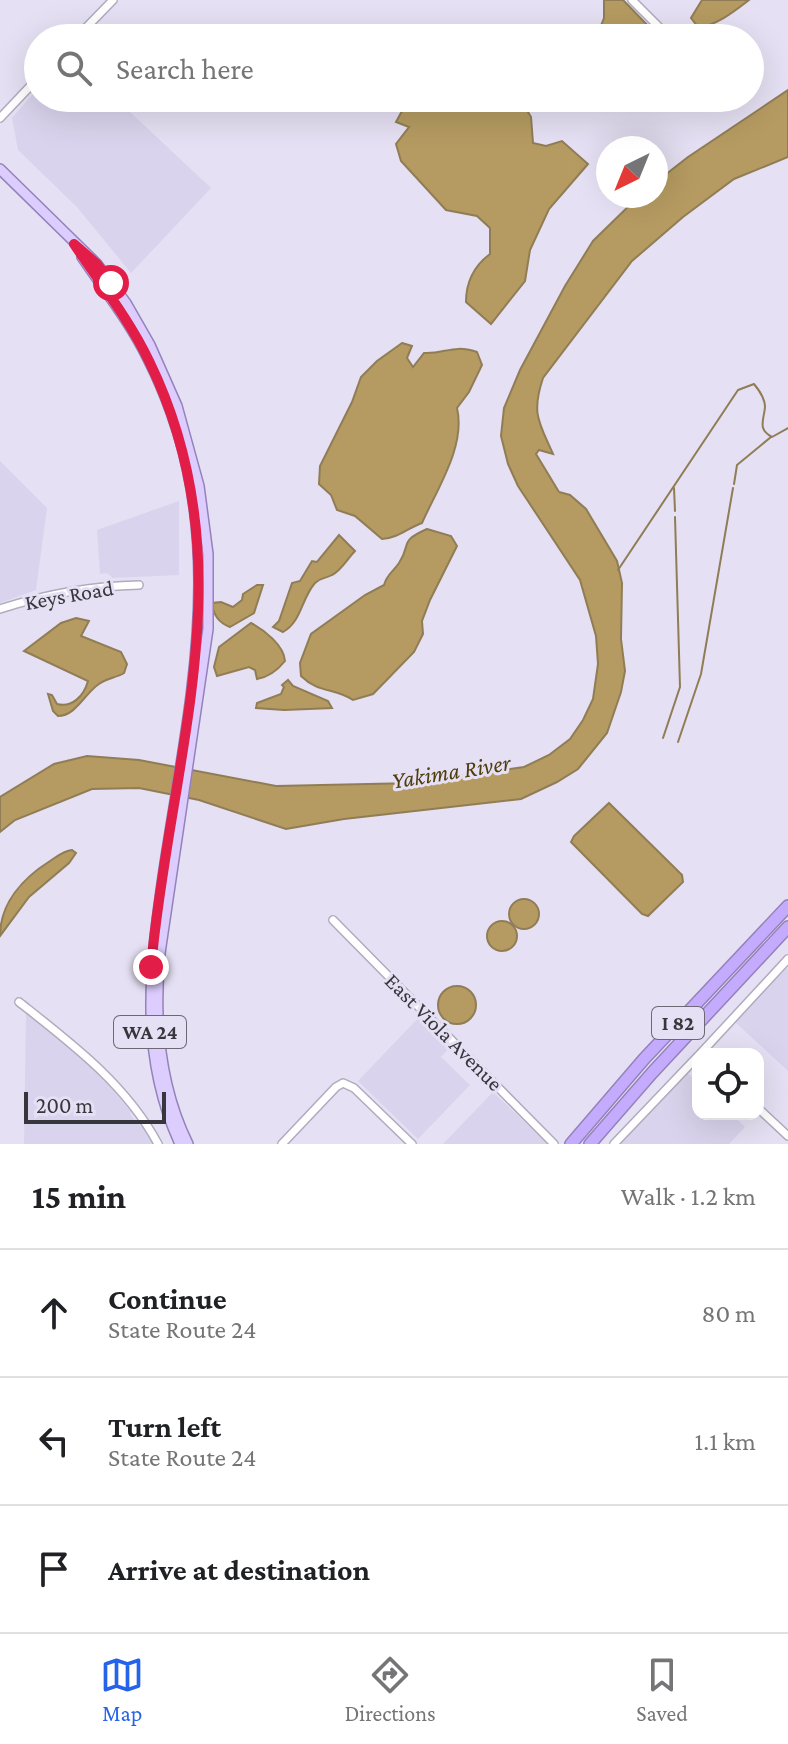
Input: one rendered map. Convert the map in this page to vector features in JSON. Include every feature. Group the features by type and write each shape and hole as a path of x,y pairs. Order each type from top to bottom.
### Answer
{"highway":[{"name":"I 82","path":"571,1144 644,1059 788,906"},
{"name":"I 82","path":"590,1144 788,927"},
{"path":"596,1144 652,1073"}],"main road":[{"name":"WA 24","path":"1,171 97,264 126,303 150,345 177,406 199,486 206,534 204,662 150,985 150,1032 158,1080 180,1144"},
{"name":"WA 24","path":"161,917 159,1035 172,1102 188,1144"}],"street":[{"path":"90,24 113,0"},
{"path":"632,0 656,24"},
{"path":"0,118 24,93"},
{"name":"Keys Road","path":"0,609 42,596 139,585"},
{"name":"East Viola Avenue","path":"333,920 554,1144"},
{"path":"706,1048 787,962"},
{"path":"19,1002 100,1068 146,1122 158,1144"},
{"path":"614,1144 692,1062"},
{"path":"282,1144 337,1085 343,1083 354,1088 412,1144"},
{"path":"764,1114 788,1136"}],"shaded area":[{"path":"604,0 623,0 646,24 602,24"},
{"path":"702,0 749,0 710,24 696,24 691,18"},
{"name":"Yakima River","path":"788,90 788,157 734,179 632,261 543,378 538,418 553,454 539,450 536,454 559,492 570,495 586,509 617,561 622,583 621,639 625,671 621,692 607,733 578,769 521,799 344,819 286,829 199,800 139,788 92,789 15,820 0,832 0,797 54,764 87,756 139,760 276,786 414,783 524,767 549,755 570,739 593,699 598,664 596,636 580,580 518,486 508,464 501,436 504,408 520,370 593,241 627,208 668,208 668,173 755,112 764,112 764,106"},
{"path":"24,104 24,112 130,112 211,188 131,273 77,207 18,150 12,118"},
{"path":"401,112 528,112 533,143 546,146 562,141 588,164 549,209 530,250 525,281 491,324 466,302 472,275 490,254 490,228 477,216 446,210 401,161 396,144 409,127 396,122"},
{"path":"402,343 412,346 407,358 413,367 424,353 455,349 477,352 482,365 457,408 459,422 454,452 422,523 382,539 355,516 337,510 331,495 319,484 320,466 361,377"},
{"path":"0,461 47,508 36,590 0,603"},
{"path":"179,501 179,575 113,578 107,573 100,574 97,530"},
{"path":"427,529 451,536 457,546 430,600 422,621 423,634 414,652 373,694 353,700 307,681 301,676 300,663 311,634 384,585 403,556 409,540"},
{"path":"339,535 355,551 335,573 315,583 289,627 283,632 273,627 279,621 292,583 300,581 312,561 317,562"},
{"path":"257,585 263,585 254,613 230,627 220,621 212,603 221,602 233,607 242,600 243,594"},
{"path":"76,618 89,621 81,636 121,652 127,664 124,673 102,682 70,712 58,716 53,711 48,694 57,704 68,704 80,696 88,681 24,651 61,623"},
{"path":"251,623 277,644 285,661 272,673 257,679 255,670 249,667 217,676 214,667 219,647"},
{"path":"288,680 293,686 328,701 332,708 256,708 257,703 281,694 282,685"},
{"path":"609,803 682,875 683,882 648,916 642,914 571,842"},
{"path":"72,850 76,853 69,863 29,897 0,936 4,913 15,892 50,861"},
{"path":"524,899 535,903 539,914 535,925 524,929 513,925 509,914 513,903"},
{"path":"502,921 513,925 517,936 513,947 502,951 491,947 487,936 491,925"},
{"path":"786,967 788,1071 735,1022"},
{"path":"457,986 470,992 476,1005 470,1018 457,1024 444,1018 438,1005 444,992"},
{"path":"425,1011 456,1041 441,1057 470,1085 418,1139 358,1081"},
{"path":"26,1013 97,1071 136,1122 147,1131 154,1144 24,1144"},
{"path":"687,1073 692,1077 692,1120 738,1120 745,1127 729,1144 619,1144"},
{"path":"493,1092 547,1143 443,1144"}],"waterway":[{"path":"618,570 738,390 754,384 758,389 765,404 762,424 767,434 772,437 788,428"},
{"path":"734,484 737,465 771,437"},
{"path":"674,488 675,511"},
{"path":"678,742 701,674 733,488"},
{"path":"663,738 680,687 675,517"}],"route":[{"path":"111,283 97,264 74,244 126,318 162,389 186,462 199,543 198,643 151,967"}]}
